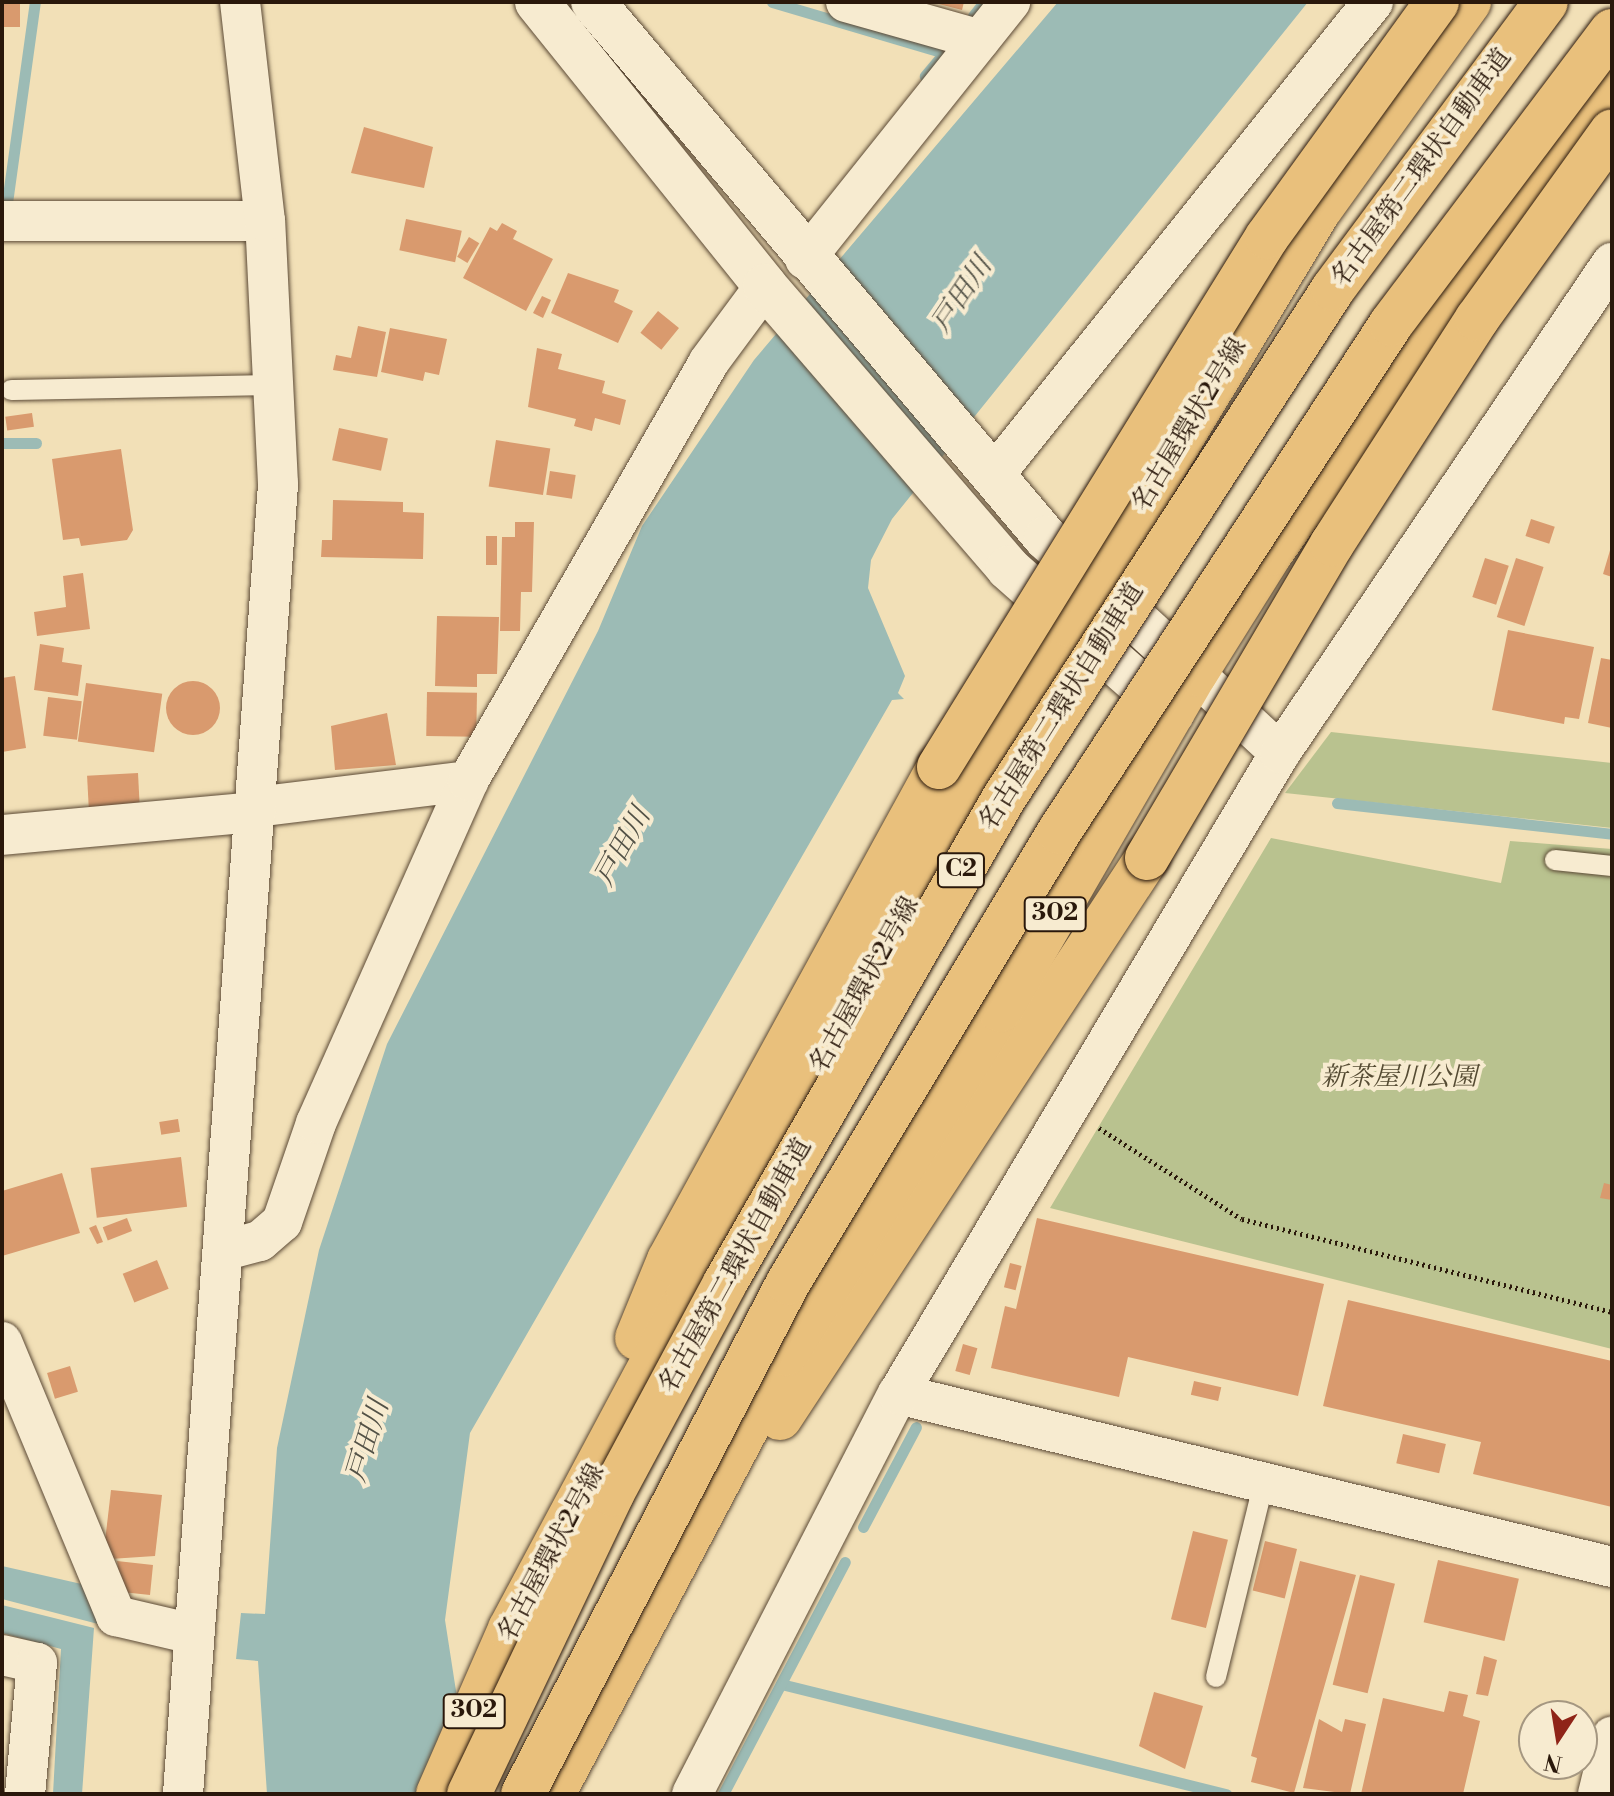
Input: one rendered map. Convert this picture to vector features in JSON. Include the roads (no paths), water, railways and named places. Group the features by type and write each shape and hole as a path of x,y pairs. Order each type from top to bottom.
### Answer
{"highway":[{"path":"550,1555 669,1260 939,767 1267,237 1437,2"},
{"name":"名古屋環状2号線","path":"438,1794 510,1629 688,1295 1069,625 1321,208 1469,2"},
{"name":"名古屋第二環状自動車道","path":"469,1794 612,1494 718,1297 1004,798 1324,303 1546,2"},
{"name":"名古屋第二環状自動車道","path":"523,1794 788,1283 1059,832 1391,324 1612,31"},
{"name":"302","path":"553,1794 786,1354 1000,1010 1195,674 1271,553 1612,67"},
{"path":"662,1593 962,1149 1147,858 1332,544 1477,319 1612,131"}],"street":[{"path":"183,1794 193,1634 226,1250 278,484 265,221 240,2"},
{"path":"537,2 765,286 955,504 1069,625 1172,713"},
{"path":"593,2 805,259 1046,538 1280,753"},
{"path":"846,2 980,40"},
{"path":"805,259 1010,2"},
{"path":"992,472 1373,2"},
{"path":"2,221 265,221"},
{"path":"692,1794 898,1394 1280,753 1612,263"},
{"path":"226,1250 260,1241 282,1222 316,1123 468,781 708,363 765,286"},
{"path":"2,835 256,810 468,781"},
{"path":"2,1342 116,1616 193,1634"},
{"path":"898,1394 1612,1567"},
{"path":"2,1655 37,1663 25,1794"},
{"path":"1598,1794 1612,1737"}],"lane":[{"path":"11,390 274,385"},
{"path":"1555,860 1612,866"},
{"path":"1216,1677 1264,1482"}],"water":[{"name":"戸田川","path":"1058,2 1308,2 892,519 871,560 868,588 905,676 898,693 904,699 892,700 470,1433 445,1620 472,1794 267,1794 258,1661 236,1659 241,1613 265,1614 277,1448 319,1250 387,1044 598,631 642,526 754,360"},
{"path":"2,1566 86,1585 102,1625 2,1599"},
{"path":"2,1605 94,1628 82,1794 53,1794 61,1649 2,1633"}],"waterway":[{"path":"6,210 35,2"},
{"path":"772,2 944,53 925,76"},
{"path":"973,16 984,2"},
{"path":"2,443 36,443"},
{"path":"1337,803 1612,834"},
{"path":"863,1527 916,1427"},
{"path":"723,1794 845,1562"},
{"path":"781,1684 1227,1794"}],"park label":[{"name":"新茶屋川公園","path":"1399,1078"}]}
